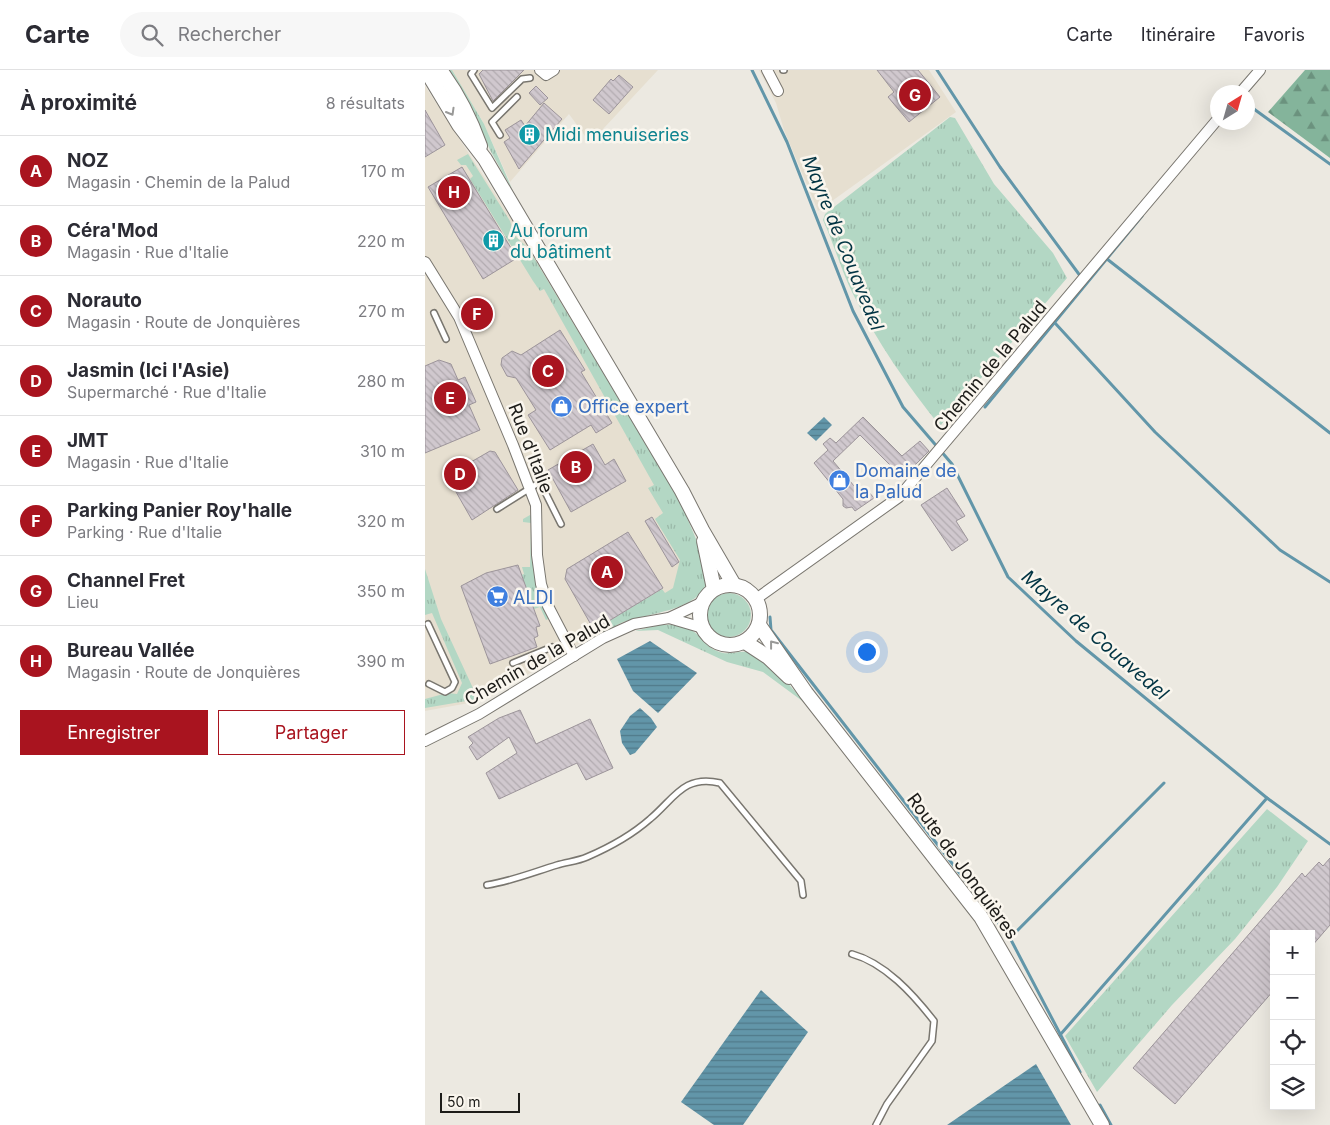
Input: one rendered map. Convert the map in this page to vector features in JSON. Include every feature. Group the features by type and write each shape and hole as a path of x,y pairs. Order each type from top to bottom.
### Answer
{"main road":[{"path":"426,70 459,125 485,159 682,490 702,530 735,585"},
{"path":"440,70 455,90 469,117 485,159"},
{"path":"702,530 714,590"},
{"path":"756,599 749,592 735,585 723,586 714,590 703,602 700,610 703,628 708,635 721,644 729,645 745,642 752,636 759,625"},
{"name":"Route de Jonquières","path":"756,599 761,616 759,625 806,693 981,917 1101,1125"},
{"name":"Route de Jonquières","path":"745,642 768,657 806,693"}],"street":[{"path":"767,70 778,91"},
{"path":"1247,85 1259,70"},
{"name":"Chemin de la Palud","path":"756,599 899,497 950,440 1210,128"},
{"name":"Rue d'Italie","path":"425,262 459,317 472,345 530,490 537,518 537,555 541,584 548,606 574,656"},
{"name":"Chemin de la Palud","path":"425,741 479,714 574,656 634,624 669,618 703,602"},
{"name":"Chemin de la Palud","path":"669,618 703,628"}],"lane":[{"path":"474,70 471,74 492,108 522,79 530,78"},
{"path":"500,135 492,122 517,97"},
{"path":"434,313 446,339"},
{"path":"497,508 530,490 540,482 561,524"},
{"path":"428,624 455,682 452,688 445,692 429,684"},
{"path":"513,663 552,647"},
{"path":"487,885 521,878 587,857 650,820 672,796 686,785 705,780 720,783 801,881 803,895"},
{"path":"852,954 868,958 894,979 919,1002 934,1021 932,1041 887,1104 876,1125"}],"shaded area":[{"path":"451,70 658,70 590,143 569,114 510,182 482,120"},
{"path":"759,70 929,70 956,112 818,211 784,130 776,103"},
{"path":"425,86 516,226 658,463 706,566 632,619 584,641 485,700 425,711"}],"green space":[{"path":"446,70 452,70 484,124 513,191 490,150 471,106"},
{"path":"1305,70 1330,70 1330,158 1268,112"},
{"path":"950,117 955,118 994,184 1053,253 1067,278 940,426 904,379 862,312 823,220 825,214"},
{"path":"468,154 510,221 515,236 528,248 680,501 696,539 707,580 703,590 684,605 621,623 583,643 577,642 572,634 584,636 662,589 665,593 673,588 680,560 655,519 663,513 648,488 654,485 544,289 540,291 533,281 470,179 473,176 466,165 461,165 457,160"},
{"path":"530,515 532,518 535,578 548,619 546,620 540,607 534,609 521,575 524,574 522,567 530,567 531,523 523,522 523,519"},
{"path":"425,569 441,619 478,699 425,708 425,699 447,693 457,694 462,683 432,613 425,615"},
{"path":"733,593 745,599 750,606 750,624 745,631 738,636 725,637 717,634 710,627 707,611 710,603 717,596"},
{"path":"659,625 686,627 696,633 710,647 721,652 747,652 754,654 779,673 805,703 763,672 727,662 658,630 635,631"},
{"path":"1267,809 1308,841 1277,887 1235,939 1172,1005 1097,1092 1065,1036"}],"water":[{"path":"824,417 832,425 816,441 807,433"},
{"path":"650,641 697,673 658,713 633,691 617,659"},
{"path":"640,708 651,718 657,727 635,753 630,755 622,743 620,731 630,716"},
{"path":"761,990 808,1032 743,1125 714,1125 681,1102"},
{"path":"1036,1064 1071,1125 947,1125"}],"building":[{"path":"483,70 524,70 493,101 479,74"},
{"path":"877,70 918,70 940,97 909,122 888,97 894,92"},
{"path":"619,75 633,87 609,114 593,100 611,79 613,81"},
{"path":"536,86 548,98 540,105 529,93"},
{"name":"Midi menuiseries","path":"544,103 562,119 519,169 504,142 510,138 505,130 521,120 525,126"},
{"path":"425,110 445,145 425,157"},
{"path":"462,167 517,258 483,279 428,187"},
{"path":"560,330 585,370 581,372 612,423 596,433 591,425 550,450 528,415 536,410 516,378 507,376 501,365 502,358 512,351 521,355"},
{"path":"439,360 451,364 458,380 465,377 476,402 469,405 480,430 425,453 425,366"},
{"path":"863,417 902,456 920,441 929,451 913,467 910,464 899,474 860,435 833,461 860,493 867,490 874,498 855,511 852,507 846,508 843,506 843,499 814,463 828,450 823,444 830,438 836,443"},
{"path":"593,444 605,465 614,459 626,481 571,512 548,470"},
{"path":"490,451 495,452 518,490 472,520 443,469 459,460 471,462"},
{"path":"947,488 965,516 956,521 968,540 952,551 921,505"},
{"path":"652,517 679,562 672,567 645,521"},
{"path":"628,532 663,588 594,630 565,579 567,569"},
{"name":"ALDI","path":"518,565 540,626 536,627 538,636 534,638 537,647 490,664 461,586 486,573"},
{"path":"520,710 536,744 590,719 613,768 586,780 577,763 499,799 486,773 517,753 509,737 477,760 469,747 473,743 468,737 499,718"},
{"path":"1330,858 1330,925 1315,942 1315,930 1270,930 1270,995 1175,1104 1133,1068 1302,873 1305,877 1319,862 1323,866"}],"waterway":[{"name":"Mayre de Couavedel","path":"752,70 787,142 853,311 903,407 952,464 1008,577 1076,641 1267,798 1330,844"},
{"path":"937,70 1000,167 1081,277"},
{"path":"1255,110 1330,164"},
{"path":"985,407 1142,216"},
{"path":"1107,259 1330,433"},
{"path":"1055,323 1155,432 1280,550 1330,582"},
{"path":"770,617 771,630 1010,938 1080,1072"},
{"path":"1010,938 1164,783"},
{"path":"1060,1035 1267,798"},
{"path":"1100,1105 1111,1125"}],"place":[{"name":"Channel Fret","path":"915,95"},
{"name":"Midi menuiseries","path":"529,134"},
{"name":"Bureau Vallée","path":"454,192"},
{"name":"Au forum du bâtiment","path":"494,240"},
{"name":"Parking Panier Roy'halle","path":"477,314"},
{"name":"Norauto","path":"548,371"},
{"name":"JMT","path":"450,398"},
{"name":"Office expert","path":"562,406"},
{"name":"Céra'Mod","path":"576,467"},
{"name":"Jasmin (Ici l'Asie)","path":"460,474"},
{"name":"Domaine de la Palud","path":"839,480"},
{"name":"NOZ","path":"607,572"},
{"name":"ALDI","path":"497,597"}]}
